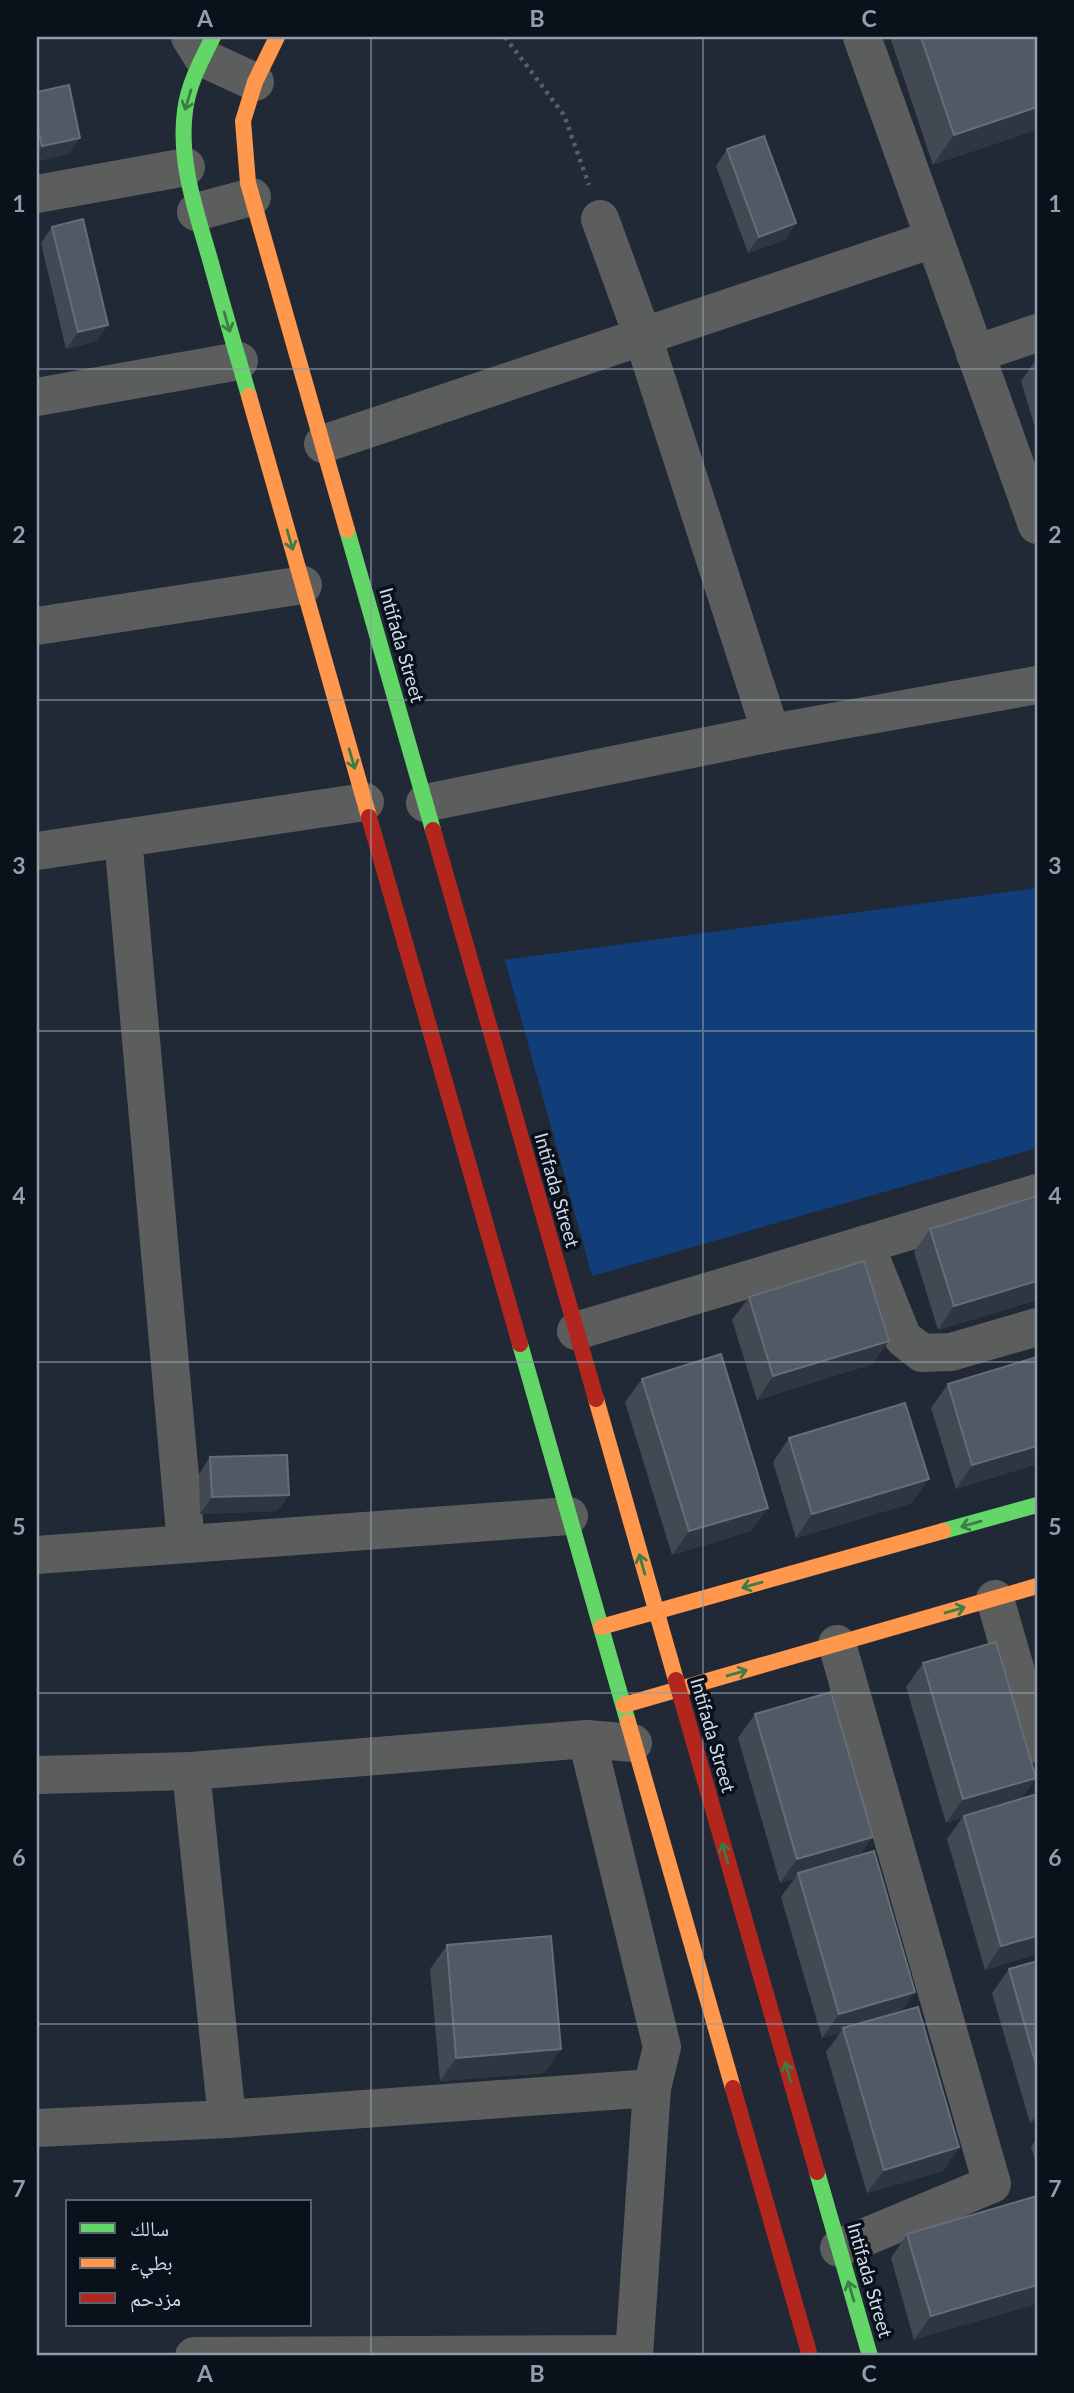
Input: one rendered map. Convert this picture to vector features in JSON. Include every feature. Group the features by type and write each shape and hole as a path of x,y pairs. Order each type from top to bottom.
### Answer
{"main road":[{"name":"Intifada Street","path":"277,37 255,82 243,121 248,183 870,2356"},
{"path":"202,44 185,109 186,167 196,212 810,2356"},
{"path":"601,1627 1037,1505"},
{"path":"624,1705 1037,1586"}],"street":[{"path":"862,37 1037,525"},
{"path":"202,44 255,82"},
{"path":"37,194 186,167"},
{"path":"196,212 252,197"},
{"path":"600,219 643,337 771,733"},
{"path":"323,444 933,239"},
{"path":"975,354 1037,334"},
{"path":"37,397 239,361"},
{"path":"37,626 303,585"},
{"path":"425,803 771,733 1037,685"},
{"path":"37,851 365,802"},
{"path":"123,838 186,1544"},
{"path":"576,1331 1037,1193"},
{"path":"865,1244 903,1338 922,1353 951,1352 1037,1327"},
{"path":"37,1555 569,1516"},
{"path":"995,1598 1037,1744"},
{"path":"837,1644 992,2184 839,2248"},
{"path":"37,1775 191,1771 587,1739 633,1743"},
{"path":"194,2356 634,2355 652,2088 662,2047 587,1739"},
{"path":"191,1771 227,2119"},
{"path":"37,2128 227,2119 652,2088"}],"path":[{"path":"505,37 564,115 600,219"}],"shaded area":[{"path":"1037,888 1037,1148 592,1276 505,960"}],"building":[{"path":"921,37 1037,37 1037,107 954,135"},
{"path":"69,85 80,138 42,146 37,123 37,92"},
{"path":"764,136 796,223 759,237 727,149"},
{"path":"83,219 108,325 78,332 52,227"},
{"path":"1037,1196 1037,1281 954,1306 930,1229"},
{"path":"864,1261 889,1341 773,1376 749,1297"},
{"path":"721,1354 768,1508 689,1531 642,1379"},
{"path":"1037,1357 1037,1446 972,1465 948,1384"},
{"path":"905,1403 929,1479 812,1514 789,1438"},
{"path":"287,1455 289,1495 212,1497 210,1457"},
{"path":"996,1642 1036,1778 963,1799 923,1663"},
{"path":"831,1692 873,1837 797,1859 755,1714"},
{"path":"1037,1794 1037,1936 1001,1946 964,1816"},
{"path":"874,1851 915,1992 839,2014 798,1873"},
{"path":"551,1936 561,2049 456,2058 447,1945"},
{"path":"1037,1961 1037,2068 1009,1969"},
{"path":"918,2007 959,2147 884,2170 843,2028"},
{"path":"1037,2196 1037,2285 931,2316 907,2234"}],"traffic: fast":[{"path":"213,37 196,73 185,111 186,169 249,396"},
{"path":"347,530 433,830"},
{"path":"520,1344 628,1722"},
{"path":"943,1531 1037,1505"},
{"path":"817,2172 870,2356"}],"traffic: slow":[{"path":"277,37 255,82 243,121 248,183 347,530"},
{"path":"249,396 369,817"},
{"path":"596,1399 676,1680"},
{"path":"601,1627 943,1531"},
{"path":"624,1705 1037,1586"},
{"path":"628,1722 733,2088"}],"traffic: jam":[{"path":"369,817 520,1344"},
{"path":"433,830 596,1399"},
{"path":"676,1680 817,2172"},
{"path":"733,2088 810,2356"}]}
